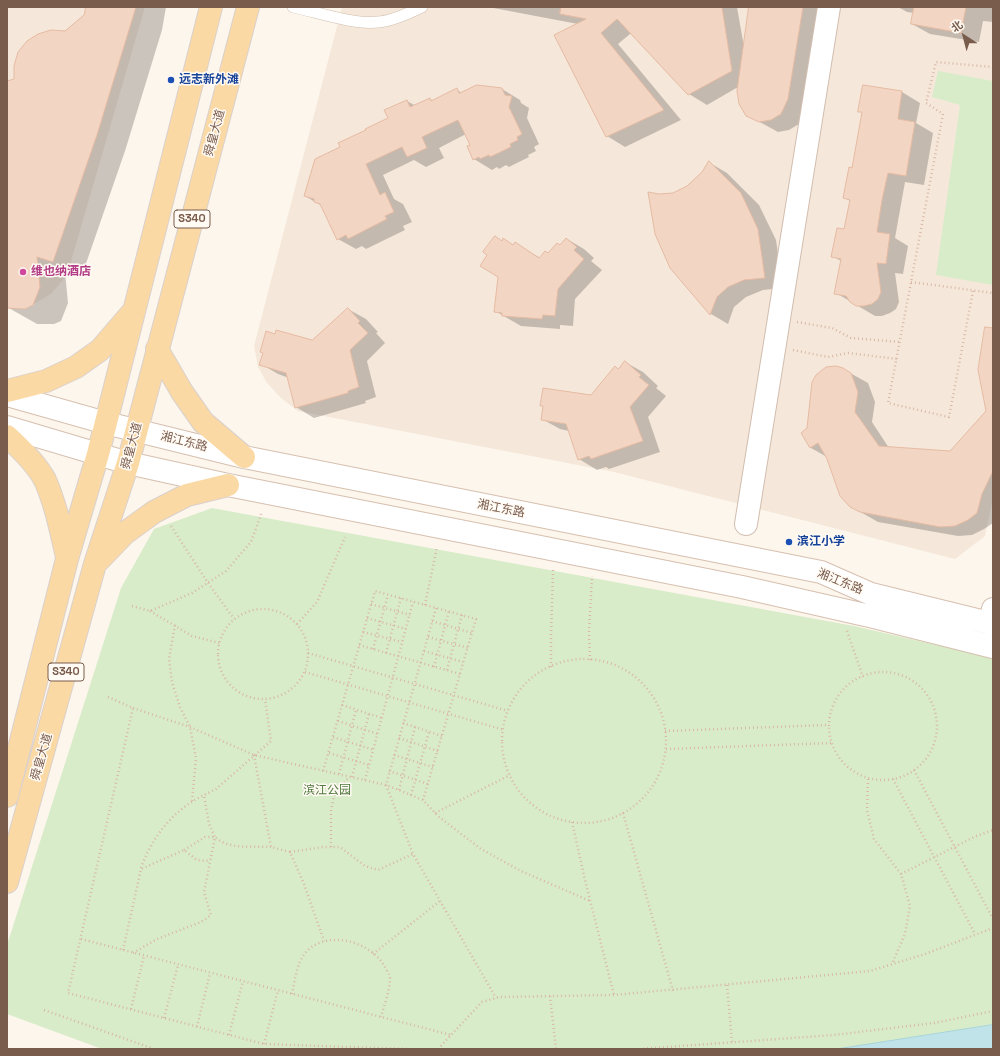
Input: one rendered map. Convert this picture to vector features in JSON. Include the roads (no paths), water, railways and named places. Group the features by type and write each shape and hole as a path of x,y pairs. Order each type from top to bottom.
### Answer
{"main road":[{"name":"舜皇大道","path":"7,796 67,559 98,454 211,7"},
{"name":"舜皇大道","path":"7,882 96,564 128,462 248,7"},
{"path":"746,524 829,7"},
{"path":"7,391 46,381 76,367 100,350 134,312"},
{"path":"157,349 182,392 203,422 244,457"},
{"name":"湘江东路","path":"7,395 106,423 244,457 821,572 871,594 992,619"},
{"name":"湘江东路","path":"7,427 128,462 228,485 742,587 840,609 993,647"},
{"path":"7,436 22,449 44,479 57,510 67,559"},
{"path":"295,498 299,468"},
{"path":"96,564 125,533 154,512 187,495 228,485"}],"lane":[{"path":"293,7 361,22 379,22 404,15 422,7"}],"water":[{"path":"993,1025 993,1049 837,1049"}],"place":[{"name":"远志新外滩","path":"171,80"},
{"name":"维也纳酒店","path":"23,272"},
{"name":"滨江小学","path":"789,542"}],"park label":[{"name":"滨江公园","path":"327,791"}]}
